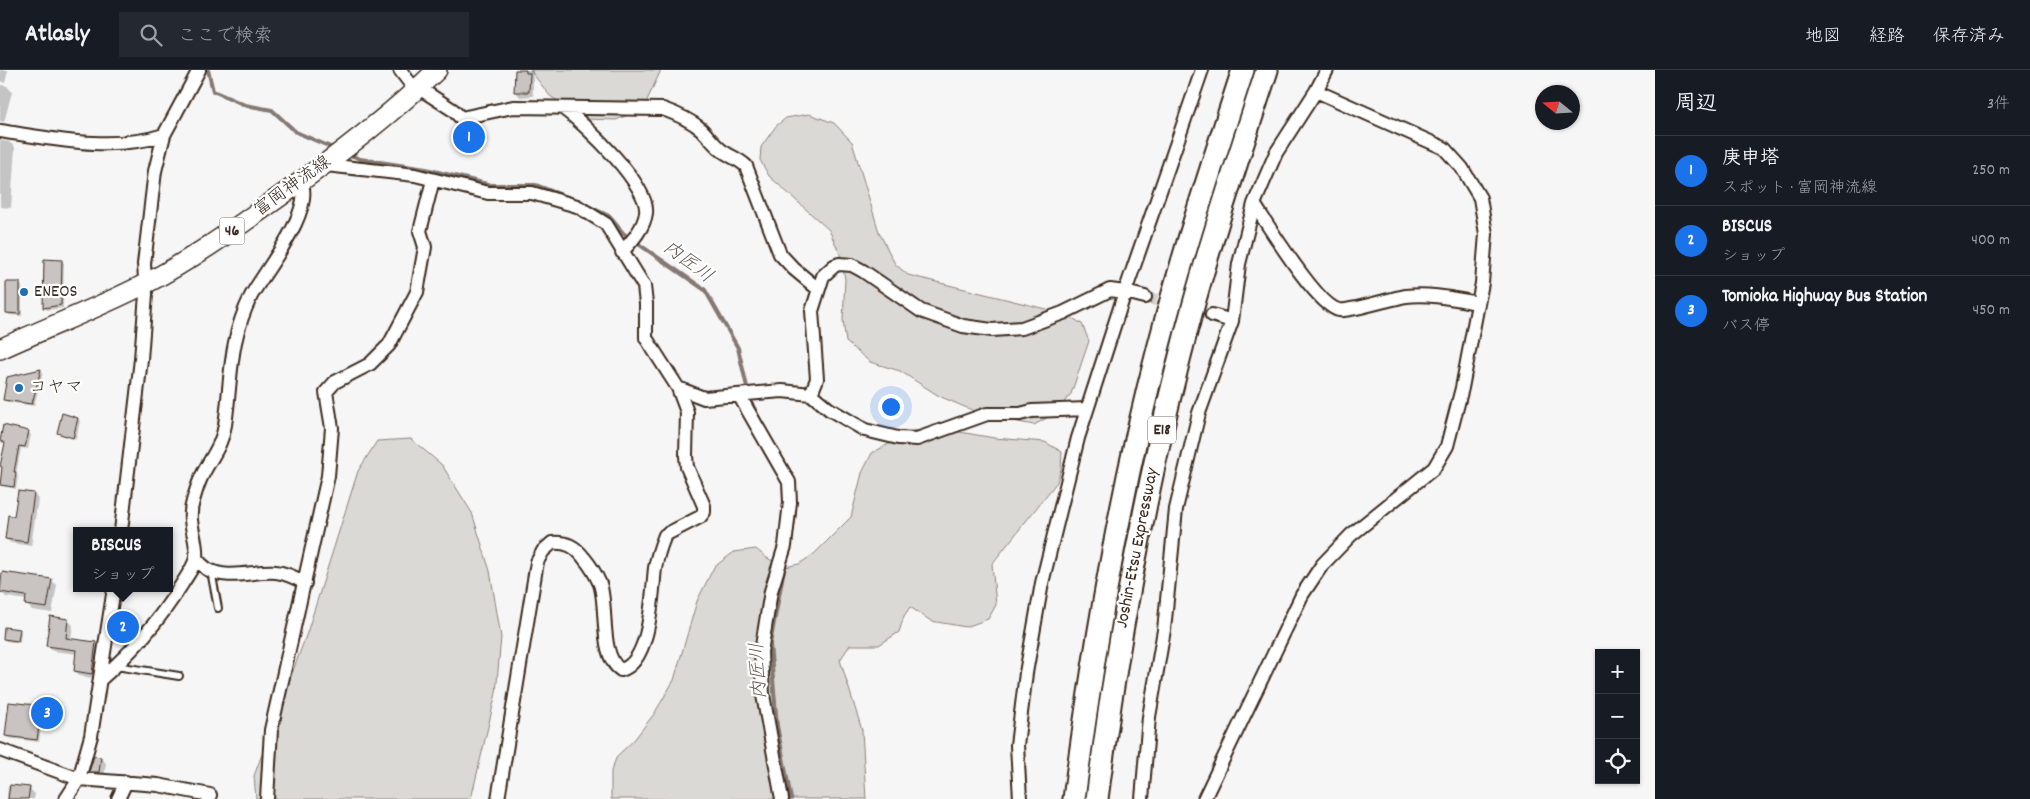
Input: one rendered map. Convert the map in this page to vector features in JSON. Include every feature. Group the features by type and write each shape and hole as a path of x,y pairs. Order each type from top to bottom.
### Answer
{"highway":[{"name":"Joshin-Etsu Expressway","path":"1074,799 1098,630 1115,533 1160,340 1189,239 1243,70"},
{"name":"Joshin-Etsu Expressway","path":"1097,799 1122,630 1158,447 1206,261 1267,70"},
{"path":"1064,799 1097,606 1115,533"}],"main road":[{"name":"富岡神流線","path":"0,349 145,284 191,257 326,165 437,70"}],"street":[{"path":"121,527 141,359 146,294 144,264 155,171 164,135 200,70"},
{"path":"400,70 417,89 453,110 461,118 513,107 663,109 682,116 700,129 728,156 740,160 746,166 780,254 794,269 818,289"},
{"path":"1020,799 1018,746 1026,673 1042,583 1078,438 1125,292 1202,70"},
{"path":"1142,799 1150,717 1164,630 1176,509 1198,413 1232,321 1239,264 1254,204 1276,153 1316,91 1327,70"},
{"path":"1204,799 1302,595 1322,565 1351,535 1434,468 1447,446 1462,388 1482,283 1486,234 1480,198 1462,168 1444,148 1316,91"},
{"path":"564,109 581,121 628,172 642,196 646,212 642,226 622,252"},
{"path":"0,131 86,144 143,142 164,135"},
{"path":"326,165 416,175 488,193 532,193 576,206 606,224 644,286 646,338 678,388 687,412 687,467 704,506 704,512 700,517 665,535 656,567 652,602 644,641 634,664 629,668 621,670 615,667 609,656 600,585 590,565 578,550 565,542 552,543 543,551 537,562 498,799"},
{"path":"267,799 271,730 328,476 332,428 326,392 335,382 370,364 389,345 417,292 425,248 420,231 433,180"},
{"path":"101,679 116,666 164,614 196,558 190,515 200,479 219,448 225,426 229,371 239,323 252,294 276,258 302,208 305,190 301,182"},
{"path":"1254,204 1311,287 1327,304 1339,311 1407,296 1436,296 1478,303"},
{"path":"811,394 817,378 812,311 822,276 839,264 852,265 863,271 921,311 962,326 992,330 1022,328 1063,313 1110,290 1145,297"},
{"path":"1212,315 1232,321"},
{"path":"678,388 704,398 782,391 811,394 829,409 866,430 898,438 917,438 987,414 1020,414 1032,411 1087,409"},
{"path":"739,395 789,482 790,502 785,546 771,591 762,652 763,695 782,799"},
{"path":"196,558 210,570 218,573 237,575 277,572 305,583"},
{"path":"66,799 79,779 91,736 113,592"},
{"path":"0,750 79,779 167,786 210,795 208,799"},
{"path":"118,799 126,782"}],"lane":[{"path":"210,570 218,608"},
{"path":"116,666 179,676"}],"shaded area":[{"path":"530,70 661,70 643,109 616,120 586,119 550,96"},
{"path":"809,114 834,123 852,142 879,232 895,264 908,275 1066,314 1082,324 1089,341 1071,394 1054,414 1034,425 986,416 939,396 900,371 870,362 846,342 843,320 845,279 840,254 829,230 769,176 760,160 761,147 776,126 786,118"},
{"path":"937,428 994,438 1045,442 1062,452 1061,469 1057,482 992,564 996,605 988,619 966,627 931,621 910,607 904,616 899,632 879,645 850,645 840,660 862,730 866,799 611,799 611,771 617,756 634,740 654,714 674,680 697,601 714,567 734,552 756,549 767,558 785,567 799,564 814,554 851,517 862,473 872,453 913,431"},
{"path":"411,439 442,465 472,513 490,571 501,637 496,693 471,799 256,799 254,776 307,633 358,471 377,441"}],"building":[{"path":"515,70 526,70 526,73 530,73 529,92 514,92"},
{"path":"44,259 62,260 61,305 43,308"},
{"path":"6,282 20,282 20,314 6,313"},
{"path":"41,369 32,404 3,400 7,377"},
{"path":"62,413 78,418 73,438 57,433"},
{"path":"3,425 29,431 25,447 19,446 14,472 16,472 14,487 0,485 2,467 0,466 5,443 0,441"},
{"path":"18,491 34,493 27,542 5,539 8,515 14,516"},
{"path":"2,572 52,579 47,608 25,605 26,596 0,592"},
{"path":"50,616 68,619 66,638 96,642 92,674 74,671 76,650 46,646"},
{"path":"4,627 20,629 18,641 3,639"},
{"path":"9,702 53,707 50,721 40,719 37,740 5,736"},
{"path":"94,756 101,757 99,772 89,772"},
{"path":"10,785 30,787 28,799 8,799"}],"waterway":[{"name":"内匠川","path":"208,70 213,91 245,105 272,110 296,132 335,149"},
{"name":"内匠川","path":"348,154 360,159 426,169 491,185 536,185 570,198"},
{"name":"内匠川","path":"586,205 609,216 624,234 705,290 738,348 750,400 760,420"},
{"name":"内匠川","path":"792,533 795,513"},
{"name":"内匠川","path":"784,569 770,644 777,726 791,799"}],"tunnel":[{"path":"1145,297 1212,315"}],"place":[{"name":"庚申塔","path":"469,137"},
{"name":"ENEOS","path":"24,292"},
{"name":"コヤマ","path":"19,388"},
{"name":"BISCUS","path":"123,627"},
{"name":"Tomioka Highway Bus Station","path":"47,713"}]}
